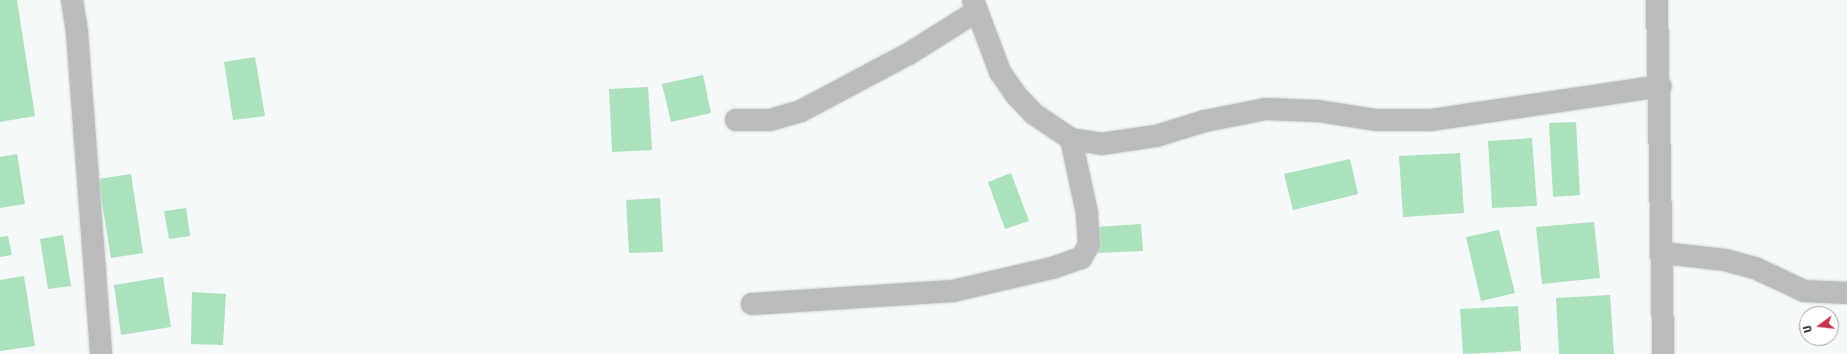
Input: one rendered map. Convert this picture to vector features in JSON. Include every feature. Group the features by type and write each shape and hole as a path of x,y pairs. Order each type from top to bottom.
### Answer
{"street":[{"path":"72,0 77,33 101,354"},
{"path":"1658,0 1661,86 1663,354"},
{"path":"736,120 770,120 801,111 910,53 975,6 1000,72 1017,96 1034,114 1071,139 1102,144 1156,136 1205,122 1266,109 1318,111 1377,120 1431,120 1661,86"},
{"path":"752,304 953,291 1052,268 1081,258 1089,245 1087,213 1071,139"},
{"path":"1663,253 1725,260 1755,268 1804,291 1847,293"}],"building":[{"path":"0,0 17,0 35,116 0,122"},
{"path":"255,57 265,116 233,120 224,62"},
{"path":"703,75 711,113 671,122 662,84"},
{"path":"648,87 652,150 612,152 609,89"},
{"path":"1576,122 1580,195 1553,197 1549,123"},
{"path":"1532,138 1537,206 1492,208 1488,141"},
{"path":"1460,153 1464,213 1403,217 1399,156"},
{"path":"17,154 25,204 0,208 0,157"},
{"path":"1350,159 1358,194 1293,210 1284,174"},
{"path":"1011,173 1029,221 1005,229 988,182"},
{"path":"131,174 143,253 111,258 98,179"},
{"path":"660,198 663,252 629,253 626,200"},
{"path":"186,208 190,236 169,239 164,211"},
{"path":"1594,222 1600,278 1542,284 1536,227"},
{"path":"1141,224 1143,251 1098,253 1096,227"},
{"path":"1499,230 1515,293 1481,301 1466,237"},
{"path":"63,235 71,286 48,289 40,239"},
{"path":"8,236 12,255 0,257 0,237"},
{"path":"24,276 35,346 0,351 0,280"},
{"path":"163,277 171,327 121,335 114,285"},
{"path":"192,292 226,294 223,345 191,344"},
{"path":"1610,295 1614,354 1559,354 1556,298"},
{"path":"1518,306 1521,351 1463,354 1460,309"}]}
